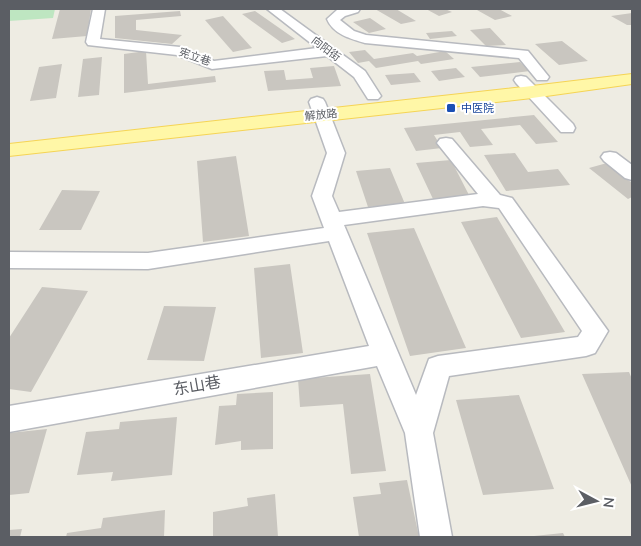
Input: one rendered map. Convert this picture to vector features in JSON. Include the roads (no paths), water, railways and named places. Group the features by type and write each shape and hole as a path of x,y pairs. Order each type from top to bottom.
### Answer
{"main road":[{"name":"解放路","path":"9,150 318,108 532,83 632,65"},
{"name":"解放路","path":"9,137 318,108 373,96 532,83 632,79"}],"street":[{"name":"宪立巷","path":"99,9 93,42 180,51 212,65 330,51"},
{"name":"向阳街","path":"273,9 360,74 373,96"},
{"path":"354,9 340,13 333,19 334,22 349,34 366,39 523,54 532,83 567,128"},
{"path":"318,108 336,153 322,196 385,354 419,433 436,537"},
{"path":"446,143 494,201"},
{"path":"610,157 632,174"},
{"path":"9,260 148,261 245,248 334,226 483,200 505,202 596,331 586,346 438,367 419,433"},
{"name":"东山巷","path":"9,418 385,354"}],"place":[{"name":"中医院","path":"451,108"}]}
